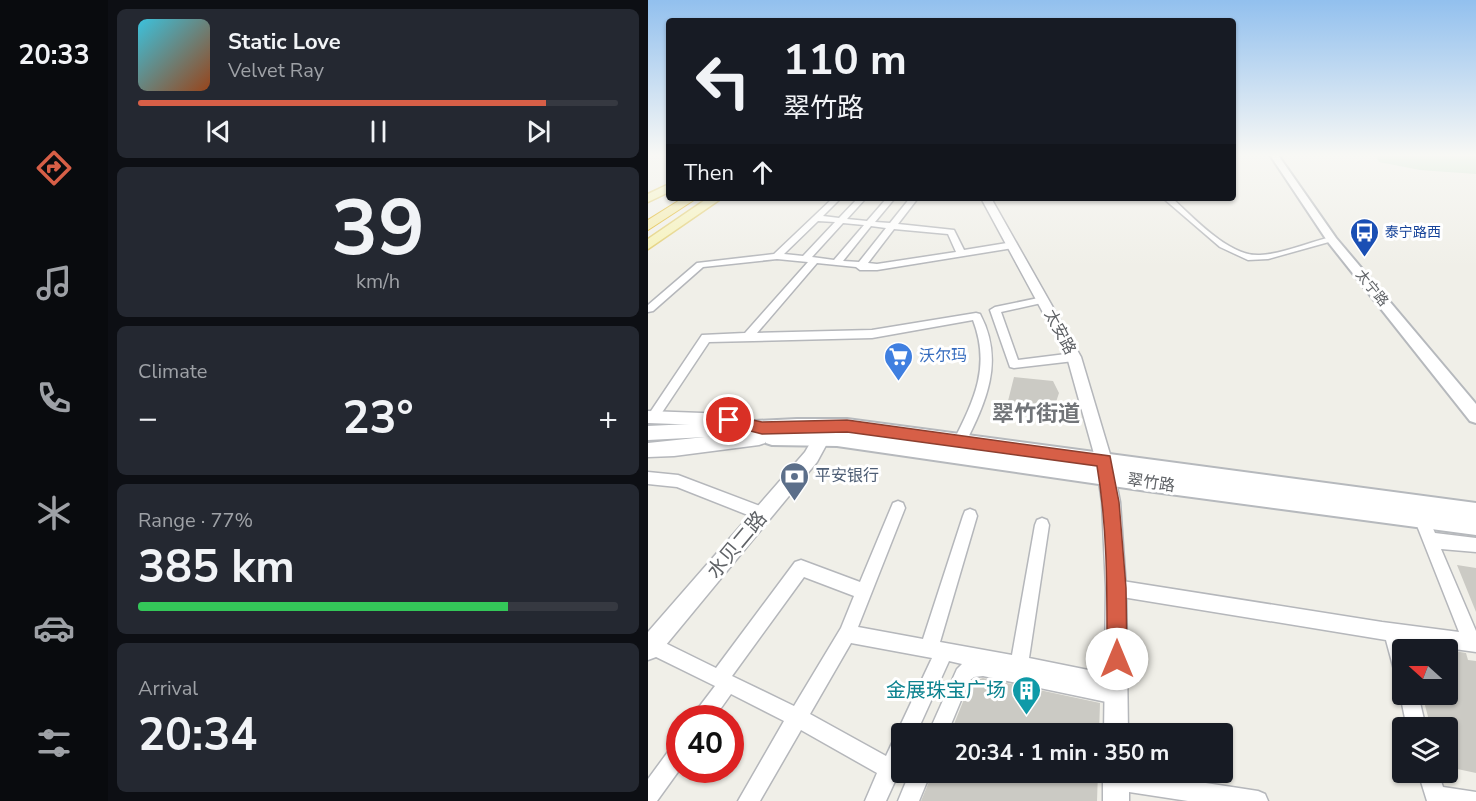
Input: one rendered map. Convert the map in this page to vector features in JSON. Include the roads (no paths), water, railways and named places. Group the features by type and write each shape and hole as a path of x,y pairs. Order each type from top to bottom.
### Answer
{"highway":[{"path":"648,217 672,201"},
{"path":"648,226 686,201"}],"main road":[{"name":"太宁路","path":"1300,192 1332,240 1476,416"},
{"name":"太宁路","path":"1307,192 1342,240 1476,398"},
{"path":"648,245 712,201"},
{"path":"650,422 683,435"},
{"name":"翠竹路","path":"683,435 760,433 847,426 959,442 1106,469 1476,525"},
{"name":"翠竹路","path":"760,433 1106,469 1476,512"},
{"path":"648,438 683,435"}],"street":[{"path":"777,256 834,201"},
{"path":"749,336 859,201"},
{"path":"836,264 889,201"},
{"path":"860,267 912,201"},
{"name":"太安路","path":"988,201 1074,357 1106,469 1111,502 1116,588 1116,723"},
{"path":"1171,201 1226,247 1242,256 1260,258 1332,240"},
{"path":"816,218 951,232 961,254"},
{"path":"649,309 700,265 777,256 860,267 885,266 1012,245"},
{"path":"1043,300 995,310 1014,364 1074,357"},
{"path":"650,422 706,338 872,334 976,316 987,353 986,369 978,397 959,442"},
{"path":"650,422 729,420 760,433"},
{"path":"648,450 674,449 760,433"},
{"name":"水贝二路","path":"650,647 811,457 822,438"},
{"path":"648,478 678,482 763,514"},
{"path":"748,801 847,634 898,508"},
{"path":"910,723 936,651 970,516"},
{"path":"1421,518 1474,643"},
{"path":"1019,665 1042,525"},
{"path":"1430,540 1476,545"},
{"path":"710,705 724,681 801,568 864,592"},
{"path":"1116,588 1474,643"},
{"path":"1393,632 1395,639"},
{"path":"847,634 1019,665 1117,689"},
{"path":"650,647 798,718 890,769 875,801"},
{"path":"943,723 963,675 970,668 983,667 1117,689"},
{"path":"648,796 666,771"},
{"path":"908,801 916,783"},
{"path":"1431,783 1434,796 1473,801"},
{"path":"1116,784 1258,801"}],"place":[{"name":"泰宁路西","path":"1364,258"},
{"name":"沃尔玛","path":"898,382"},
{"name":"平安银行","path":"794,502"},
{"name":"金展珠宝广场","path":"1027,716"}],"district":[{"name":"翠竹街道","path":"1036,414"}]}
